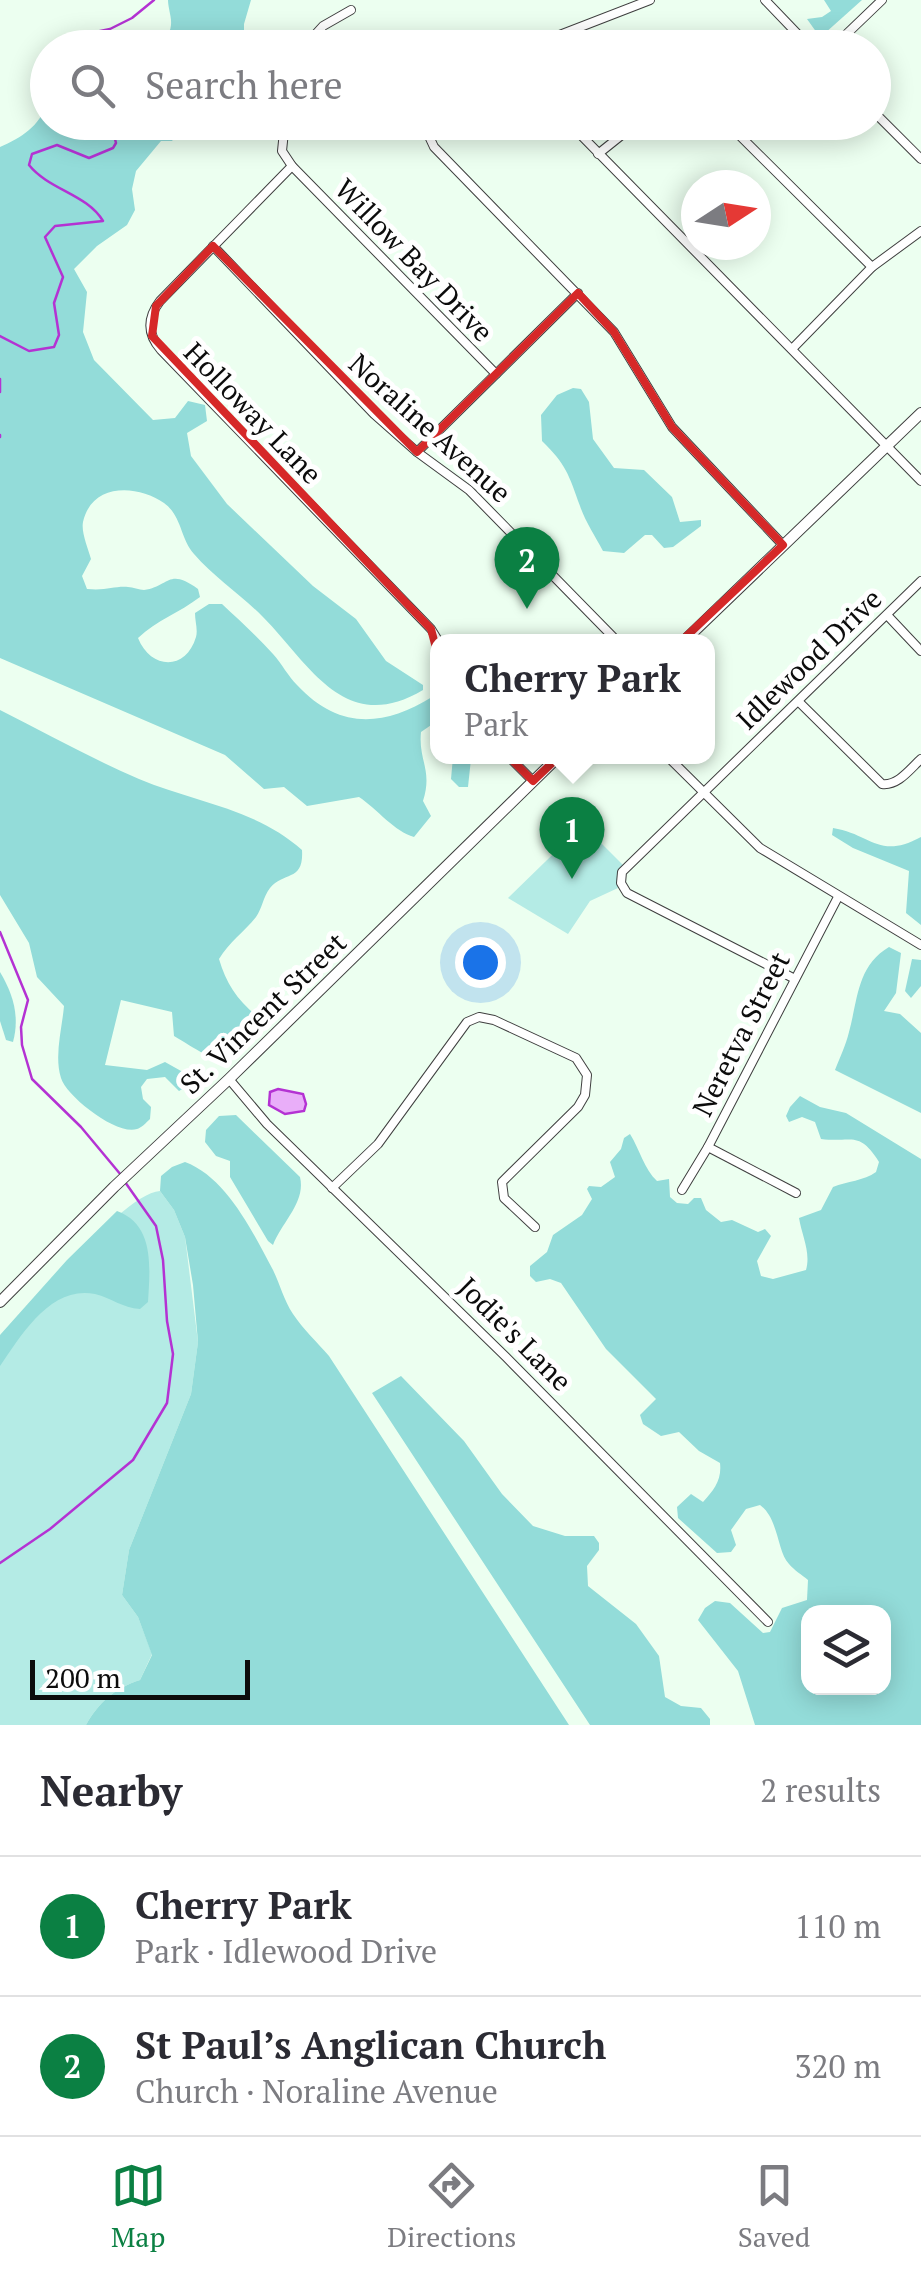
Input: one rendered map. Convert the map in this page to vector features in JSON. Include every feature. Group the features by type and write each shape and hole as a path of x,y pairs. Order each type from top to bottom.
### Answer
{"street":[{"path":"572,30 650,0"},
{"path":"764,0 794,30"},
{"path":"851,30 882,0"},
{"path":"321,30 350,10"},
{"path":"891,129 921,159"},
{"path":"283,140 282,151 292,166"},
{"path":"431,140 578,293 630,354 672,427 783,544"},
{"path":"585,140 921,481"},
{"path":"598,154 616,140"},
{"path":"744,140 872,266"},
{"name":"Holloway Lane","path":"292,166 156,306 150,321 156,344 434,634"},
{"name":"Willow Bay Drive","path":"292,166 496,374"},
{"path":"792,349 872,266 921,232"},
{"name":"Noraline Avenue","path":"213,246 374,414 416,452 469,490 610,634"},
{"path":"416,452 578,293"},
{"path":"691,634 921,413"},
{"name":"Idlewood Drive","path":"795,980 623,888 620,878 625,866 921,581"},
{"path":"887,615 921,651"},
{"path":"798,702 882,784 897,781 921,759"},
{"path":"516,764 533,782"},
{"name":"St. Vincent Street","path":"0,1302 551,764"},
{"path":"676,764 760,848 921,946"},
{"name":"Neretva Street","path":"682,1190 838,897"},
{"path":"332,1188 385,1135 467,1022 485,1017 576,1058 587,1075 587,1088 578,1107 502,1182 504,1198 535,1227"},
{"name":"Jodie's Lane","path":"229,1079 267,1124 506,1357 768,1622"},
{"path":"708,1147 796,1192"}],"highlighted area":[{"path":"213,246 417,452 578,293 614,332 672,427 783,545 533,781 449,697 431,629 152,336 156,306"}],"shaded area":[{"path":"168,0 251,0 244,30 170,30"},
{"path":"824,0 862,0 828,30 815,30 807,19 831,11"},
{"path":"29,130 30,140 173,140 161,141 136,171 132,189 135,210 127,225 97,246 74,269 87,292 83,332 94,360 153,420 175,418 188,401 205,405 207,421 187,433 191,456 227,504 313,586 356,619 386,661 423,685 423,690 395,702 371,705 350,700 330,688 262,616 194,554 170,508 142,493 106,494 88,509 83,526 91,559 82,576 87,589 144,590 180,579 198,589 200,597 138,638 159,661 177,661 185,656 196,637 195,613 209,604 222,604 267,647 297,685 329,710 362,719 379,718 430,698 430,726 421,732 421,742 426,781 423,801 431,816 414,837 359,797 307,806 284,787 264,789 225,755 0,658 0,147"},
{"path":"581,389 589,402 593,439 614,468 644,470 672,497 680,522 701,520 701,526 673,547 664,548 652,535 645,535 624,553 603,551 566,470 542,441 541,415 557,395"},
{"path":"0,710 139,779 265,825 302,850 300,867 270,888 256,917 219,959 233,990 257,1016 260,1027 238,1052 220,1059 211,1057 174,1036 172,1012 121,1000 105,1065 147,1070 165,1062 190,1076 189,1085 179,1091 165,1077 147,1079 141,1087 143,1099 151,1107 150,1119 137,1129 128,1130 105,1121 65,1086 58,1061 64,1006 37,977 29,943 0,895"},
{"path":"452,764 470,764 468,787 459,787 451,779"},
{"path":"583,825 623,865 617,876 618,888 590,901 568,934 508,898"},
{"path":"833,828 885,846 921,837 921,925 906,913 909,871 853,848 832,835"},
{"path":"889,947 901,953 896,993 884,1011 900,1014 921,1033 921,1113 835,1070 865,974"},
{"path":"912,959 921,960 921,986 911,998 905,991"},
{"path":"0,972 14,1006 13,1042 6,1040 0,1021"},
{"path":"278,1089 303,1094 304,1111 285,1114 269,1105 270,1092"},
{"path":"800,1096 820,1107 846,1113 921,1159 921,1725 755,1725 738,1671 698,1620 715,1601 730,1603 763,1633 770,1632 782,1608 807,1600 808,1580 785,1559 771,1518 760,1505 746,1509 731,1530 736,1545 731,1552 717,1553 678,1518 677,1507 691,1494 703,1502 711,1493 720,1463 699,1451 679,1432 661,1436 643,1424 640,1415 656,1399 606,1349 561,1283 550,1279 536,1282 530,1276 530,1266 547,1252 553,1235 582,1215 592,1199 589,1186 601,1187 615,1177 610,1162 630,1134 657,1181 669,1179 670,1197 677,1203 688,1204 701,1198 706,1210 721,1222 732,1220 758,1232 765,1229 771,1236 757,1261 761,1276 773,1279 806,1270 807,1250 799,1218 821,1210 833,1187 876,1172 879,1162 860,1142 821,1139 815,1122 802,1117 789,1122 786,1116"},
{"path":"236,1115 300,1177 300,1195 273,1245 230,1177 230,1161 216,1156 205,1142 206,1130 219,1116"},
{"path":"185,1162 213,1180 237,1207 276,1275 293,1314 329,1356 569,1725 86,1725 109,1697 140,1680 152,1655 138,1617 122,1595 129,1550 191,1394 198,1342 193,1285 185,1237 174,1210 160,1191 161,1176"},
{"path":"160,1191 174,1210 185,1237 198,1342 191,1394 129,1550 122,1595 138,1617 152,1654 140,1680 108,1697 86,1725 0,1725 0,1342 100,1232 143,1197"},
{"path":"117,1211 138,1226 144,1237 149,1262 148,1302 140,1309 95,1294 65,1297 39,1315 0,1366 0,1335"},
{"path":"401,1376 464,1441 502,1494 533,1526 565,1536 594,1536 599,1550 587,1566 588,1586 636,1624 659,1656 665,1697 681,1706 701,1708 710,1725 590,1725 372,1393"}],"waterway":[{"path":"105,30 132,18 154,0"},
{"path":"0,336 29,351 54,347 59,335 54,303 63,277 45,237 55,226 103,221 88,204 37,173 29,165 32,154 57,145 89,158 113,148 115,140"},
{"path":"0,379 0,392"},
{"path":"0,932 28,1000 21,1027 32,1079 81,1127 121,1175"},
{"path":"0,1563 50,1529 133,1460 167,1403 173,1354 163,1260 156,1226 125,1182"}],"place":[{"name":"St Paul’s Anglican Church","path":"527,609"},
{"name":"Cherry Park","path":"572,879"}]}
